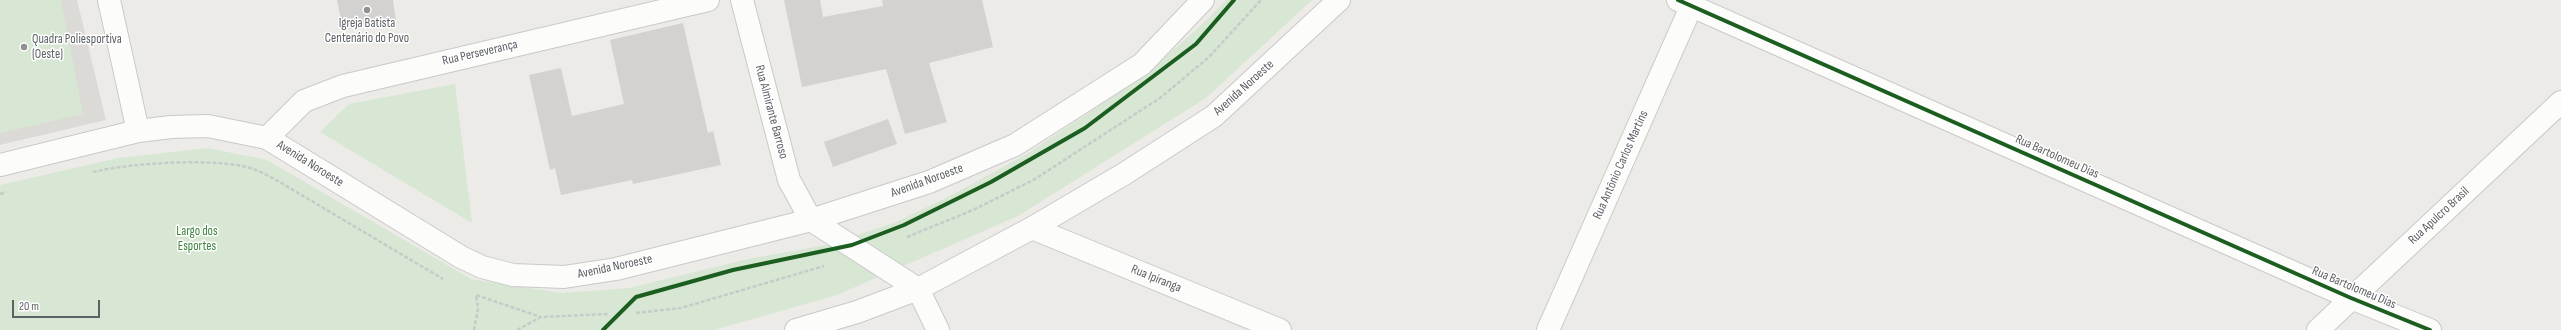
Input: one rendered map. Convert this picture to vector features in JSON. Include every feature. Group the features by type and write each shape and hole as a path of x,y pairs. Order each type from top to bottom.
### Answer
{"street":[{"path":"109,0 138,131"},
{"name":"Rua Perseverança","path":"267,138 304,101 343,86 708,0"},
{"name":"Rua Almirante Barroso","path":"742,0 789,180 811,220"},
{"name":"Avenida Noroeste","path":"0,165 138,131 208,126 267,138 461,257 482,267 513,275 564,277 616,269 811,220 929,182 1015,145 1142,64 1204,0"},
{"name":"Avenida Noroeste","path":"796,330 857,312 918,288 1032,228 1124,174 1214,116 1339,0"},
{"name":"Rua Bartolomeu Dias","path":"1688,2 2351,298 2430,330"},
{"name":"Rua Antônio Carlos Martins","path":"1548,330 1688,2"},
{"name":"Rua Apulcro Brasil","path":"2318,330 2561,102"},
{"path":"811,220 918,288 938,330"},
{"name":"Rua Ipiranga","path":"1032,228 1280,330"}],"path":[{"path":"907,236 973,210 1035,179 1160,98 1209,57 1261,0"},
{"path":"88,173 103,169 176,163 231,164 253,169 278,181 447,282"},
{"path":"0,194 7,192"},
{"path":"636,313 681,308 824,266"},
{"path":"468,292 541,316 608,314"},
{"path":"474,330 478,309 476,295"},
{"path":"517,330 541,316"}],"shaded area":[{"path":"0,0 77,0 106,120 0,145"}],"green space":[{"path":"0,0 61,0 83,114 0,133"},
{"name":"Largo dos Esportes","path":"1226,0 1312,0 1206,98 1018,216 837,295 714,330 0,330 0,185 118,158 207,148 267,160 471,279 562,293 629,288 748,259 826,245 894,223 946,198 1027,154 1149,72 1209,18"},
{"path":"455,84 472,223 320,132 349,104"}],"building":[{"name":"Igreja Batista Centenário do Povo","path":"337,0 393,0 396,21 343,30"},
{"path":"784,0 820,0 823,17 883,6 882,0 982,0 993,47 929,63 947,122 905,134 886,69 802,87"},
{"path":"683,23 708,133 713,131 721,165 633,184 632,180 561,195 555,168 550,170 529,75 561,68 572,116 624,104 610,40"},
{"path":"888,119 897,144 833,167 824,142"}],"cycle path":[{"path":"603,330 636,297 733,270 852,245 904,225 991,182 1085,128 1196,44 1234,0"},
{"path":"1678,0 2351,298 2430,330"}],"place":[{"name":"Igreja Batista Centenário do Povo","path":"367,10"},
{"name":"Quadra Poliesportiva (Oeste)","path":"24,47"}]}
